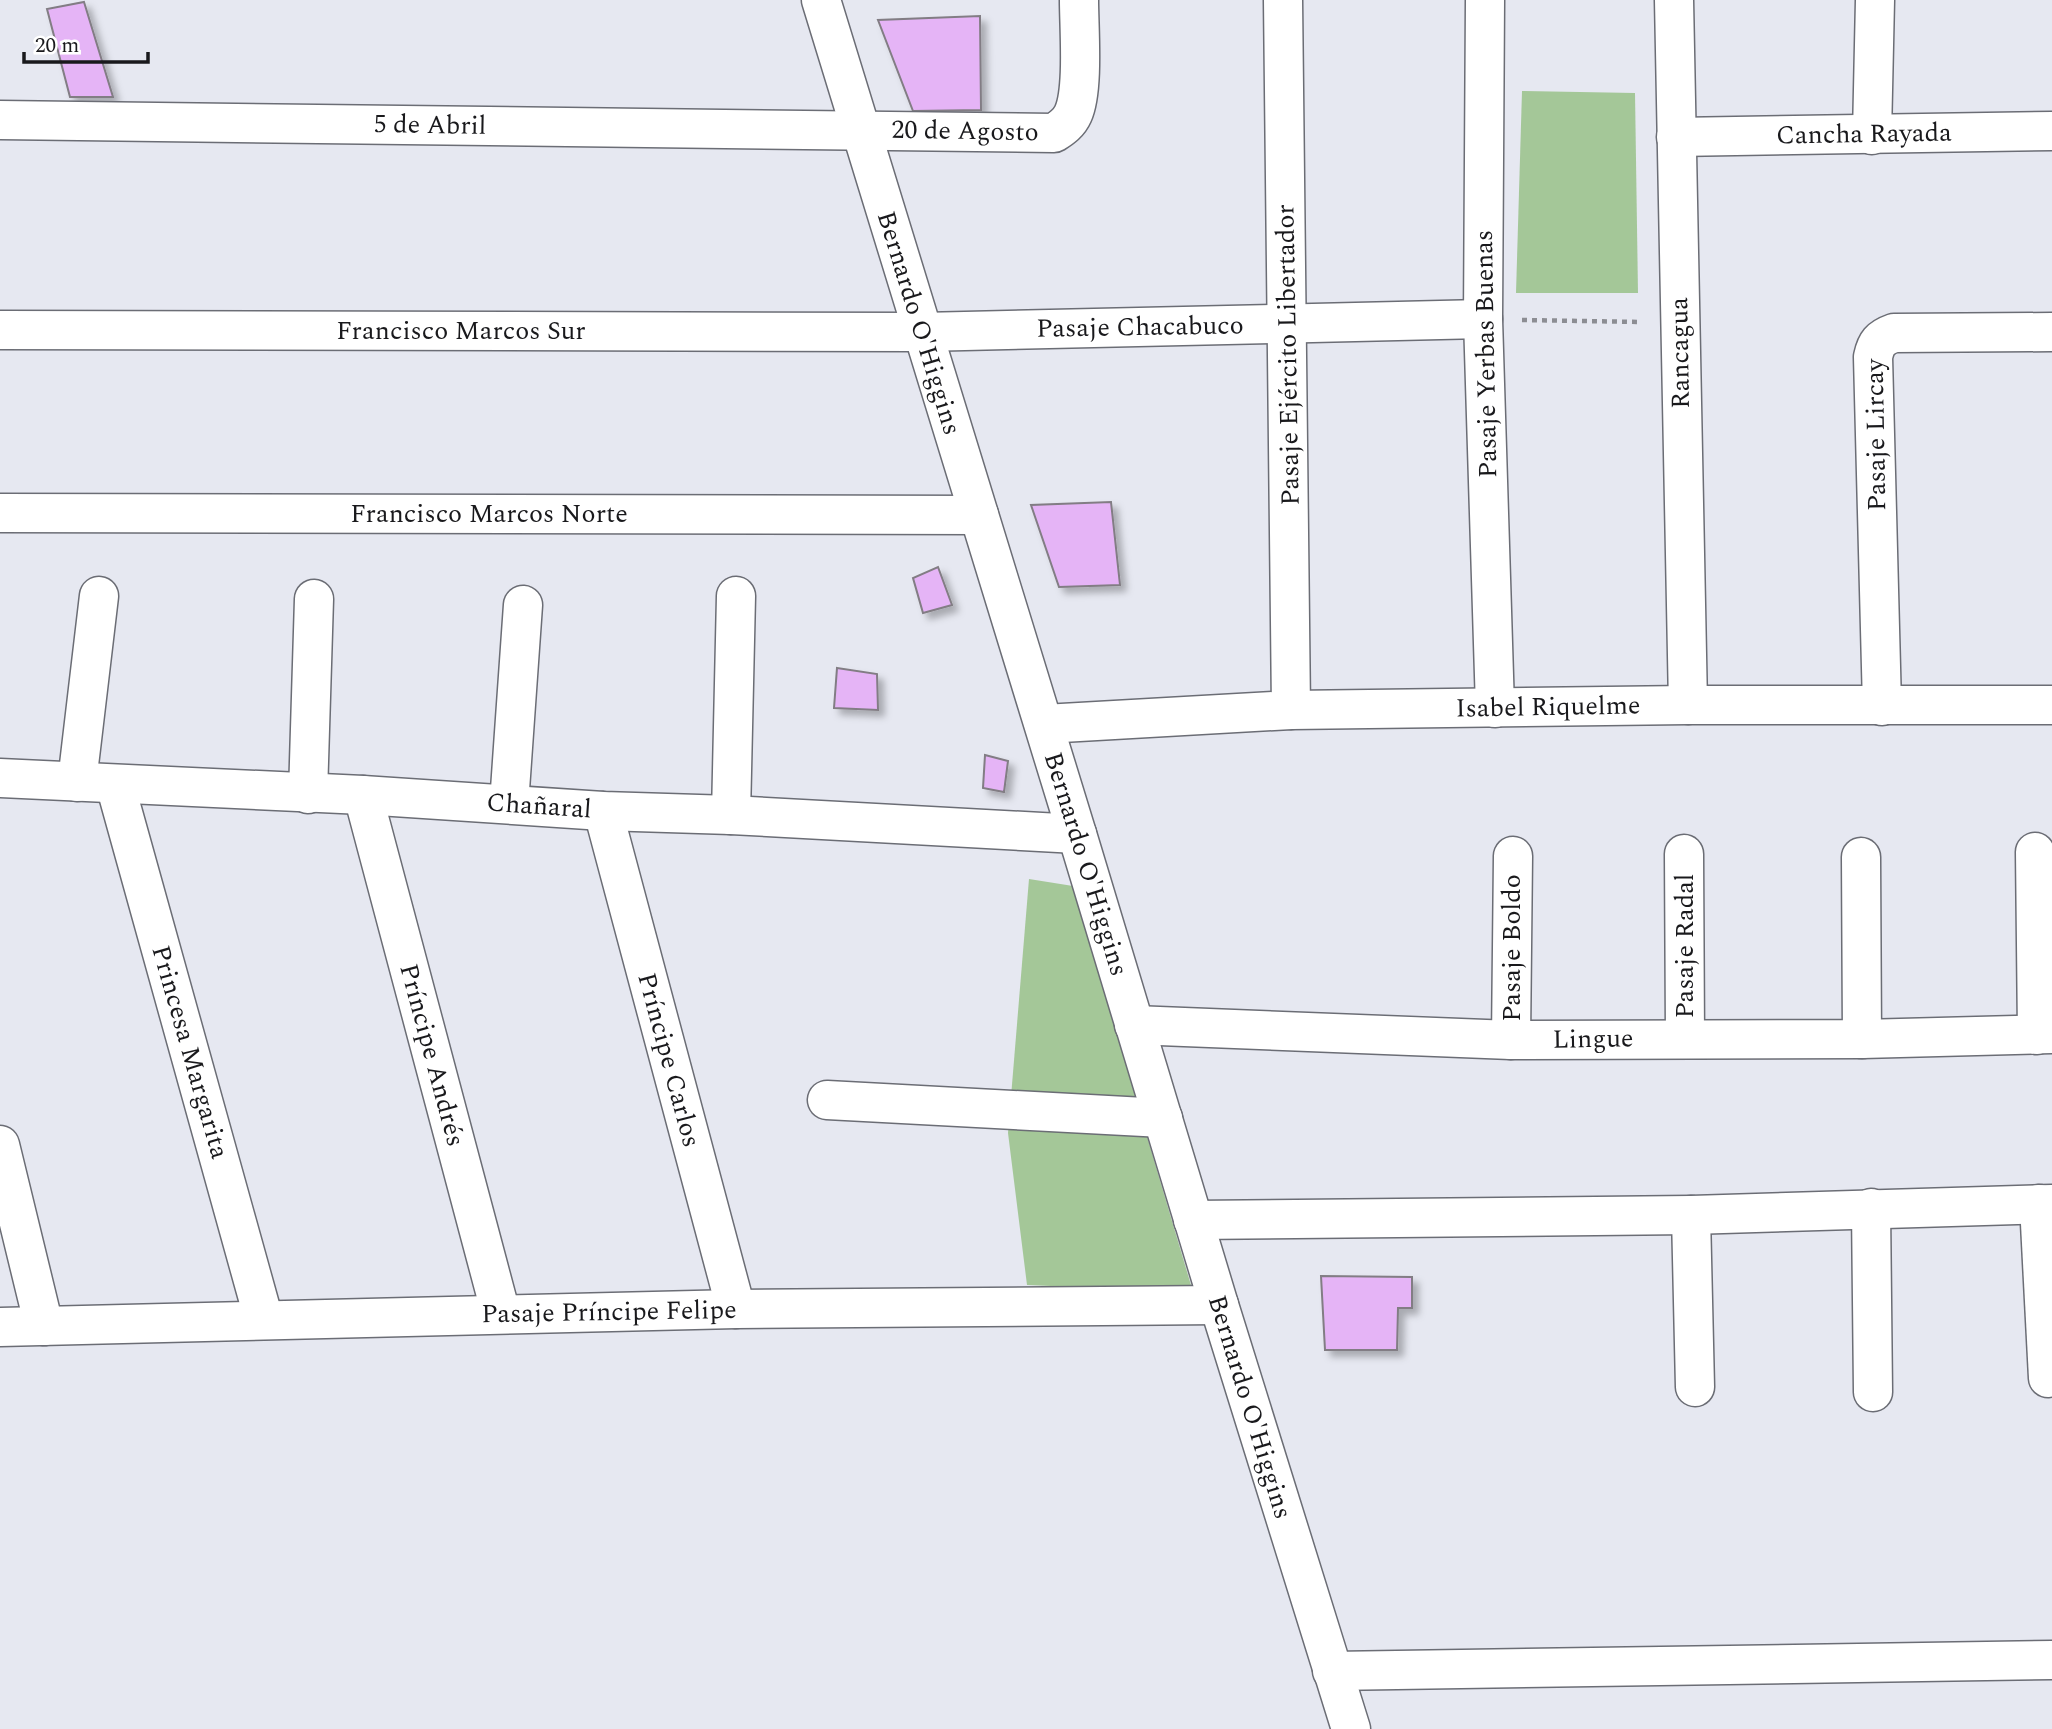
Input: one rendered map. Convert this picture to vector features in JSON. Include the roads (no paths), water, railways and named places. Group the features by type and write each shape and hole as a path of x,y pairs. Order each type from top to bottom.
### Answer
{"street":[{"name":"Bernardo O'Higgins","path":"821,0 1351,1729"},
{"name":"20 de Agosto","path":"860,130 1054,133 1064,127 1073,115 1078,98 1079,0"},
{"name":"Pasaje Ejército Libertador","path":"1283,0 1291,710"},
{"name":"Pasaje Yerbas Buenas","path":"1485,0 1483,319 1495,708"},
{"name":"Rancagua","path":"1674,0 1688,705"},
{"path":"1872,135 1875,0"},
{"name":"5 de Abril","path":"0,120 860,130"},
{"name":"Cancha Rayada","path":"1676,136 2052,131"},
{"name":"Pasaje Chacabuco","path":"922,332 1483,319"},
{"name":"Francisco Marcos Sur","path":"0,330 922,332"},
{"name":"Pasaje Lircay","path":"1882,706 1874,371 1876,344 1884,336 1894,332 2052,332"},
{"name":"Francisco Marcos Norte","path":"0,513 979,515"},
{"path":"77,782 99,596"},
{"path":"731,815 736,597"},
{"path":"308,794 314,599"},
{"path":"509,804 523,605"},
{"name":"Isabel Riquelme","path":"1044,724 1291,710 1688,705 2052,705"},
{"name":"Chañaral","path":"0,778 1077,834"},
{"name":"Princesa Margarita","path":"115,784 264,1320"},
{"name":"Príncipe Andrés","path":"363,795 501,1314"},
{"name":"Príncipe Carlos","path":"603,811 736,1309"},
{"path":"2035,852 2045,1035"},
{"name":"Pasaje Radal","path":"1684,854 1685,1038"},
{"name":"Pasaje Boldo","path":"1511,1040 1513,856"},
{"path":"1861,858 1862,1039"},
{"name":"Lingue","path":"1134,1025 1511,1040 1862,1039 2045,1035"},
{"path":"827,1100 1163,1118"},
{"path":"0,1145 44,1326"},
{"path":"1193,1220 1691,1215 2045,1204 2048,1378"},
{"path":"1871,1208 1873,1392"},
{"path":"1691,1215 1695,1387"},
{"name":"Pasaje Príncipe Felipe","path":"0,1327 736,1309 1219,1305"},
{"path":"1332,1671 2052,1660"}]}
